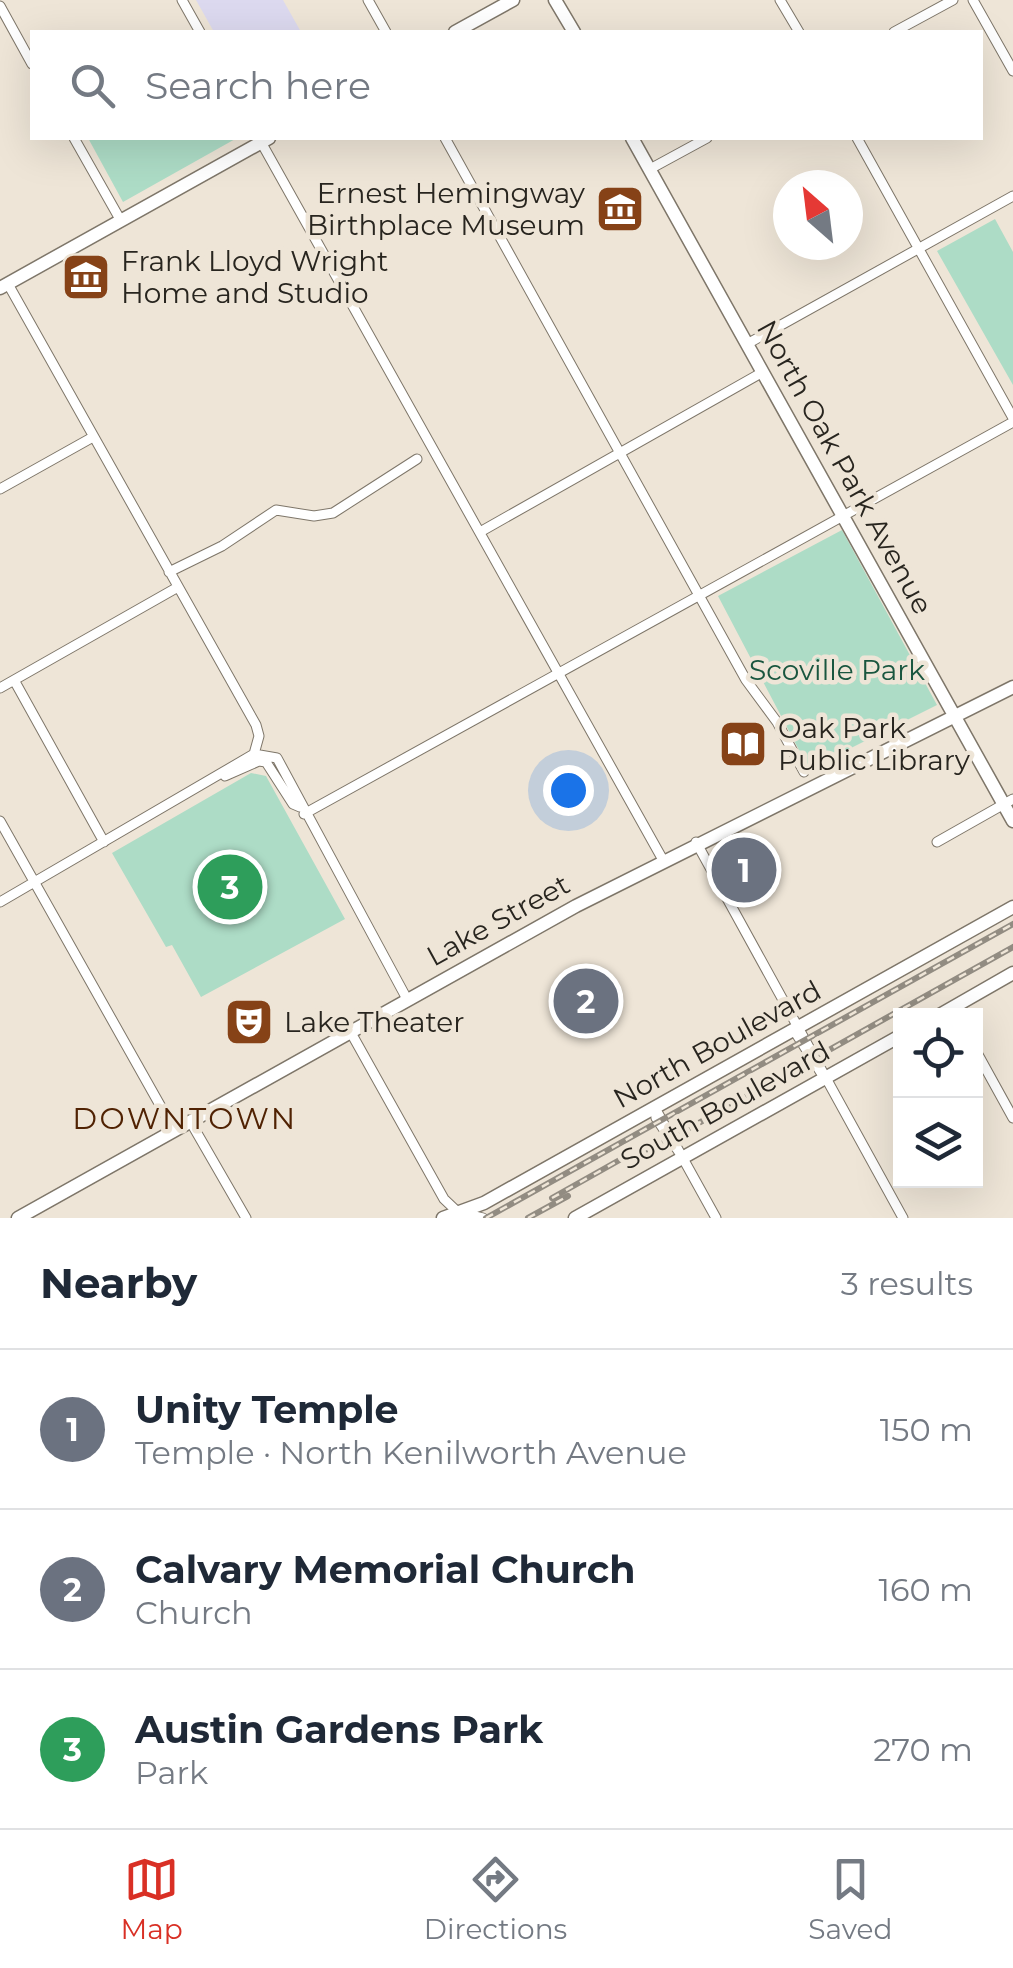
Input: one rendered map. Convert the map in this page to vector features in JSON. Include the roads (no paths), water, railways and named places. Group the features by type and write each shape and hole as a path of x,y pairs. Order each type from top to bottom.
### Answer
{"street":[{"path":"182,0 199,30"},
{"path":"368,0 385,30"},
{"path":"460,30 513,0"},
{"path":"556,0 573,30"},
{"path":"780,0 797,30"},
{"path":"898,30 952,0"},
{"path":"973,0 1013,71"},
{"path":"0,6 30,60"},
{"path":"75,140 120,221"},
{"path":"251,758 259,736 256,725 4,286 265,140 663,860"},
{"path":"446,140 746,680 777,722 804,772"},
{"name":"North Oak Park Avenue","path":"633,140 954,716 1008,802 1013,821"},
{"path":"650,169 703,140"},
{"path":"302,810 1013,420 858,140"},
{"path":"747,344 1013,196"},
{"path":"480,532 763,372"},
{"path":"0,489 93,436"},
{"path":"170,572 222,546 276,510 314,516 333,514 418,460"},
{"path":"0,688 178,587"},
{"path":"14,680 104,842"},
{"name":"Lake Street","path":"18,1218 45,1211 174,1130 696,842 1013,687"},
{"path":"0,902 251,758 273,754 292,804 302,810 407,999"},
{"path":"937,842 1008,802"},
{"path":"0,821 174,1130"},
{"path":"696,842 903,1218"},
{"name":"North Boulevard","path":"443,1218 462,1215 1013,906"},
{"path":"960,1008 1013,973"},
{"path":"350,1031 444,1200 462,1215 483,1218"},
{"name":"South Boulevard","path":"574,1218 893,1040"},
{"path":"983,1064 1013,1118"},
{"path":"655,1108 669,1142 683,1158 716,1218"},
{"path":"190,1121 241,1216"}],"railway":[{"path":"486,1218 1013,924"},
{"path":"638,1157 1013,947"},
{"path":"552,1198 648,1144"},
{"path":"528,1218 568,1196"}],"place":[{"name":"Ernest Hemingway Birthplace Museum","path":"620,209"},
{"name":"Frank Lloyd Wright Home and Studio","path":"86,277"},
{"name":"Oak Park Public Library","path":"743,744"},
{"name":"Unity Temple","path":"744,870"},
{"name":"Austin Gardens Park","path":"230,887"},
{"name":"Calvary Memorial Church","path":"586,1001"},
{"name":"Lake Theater","path":"249,1022"}],"district":[{"name":"DOWNTOWN","path":"185,1118"}],"park label":[{"name":"Scoville Park","path":"837,670"}]}
